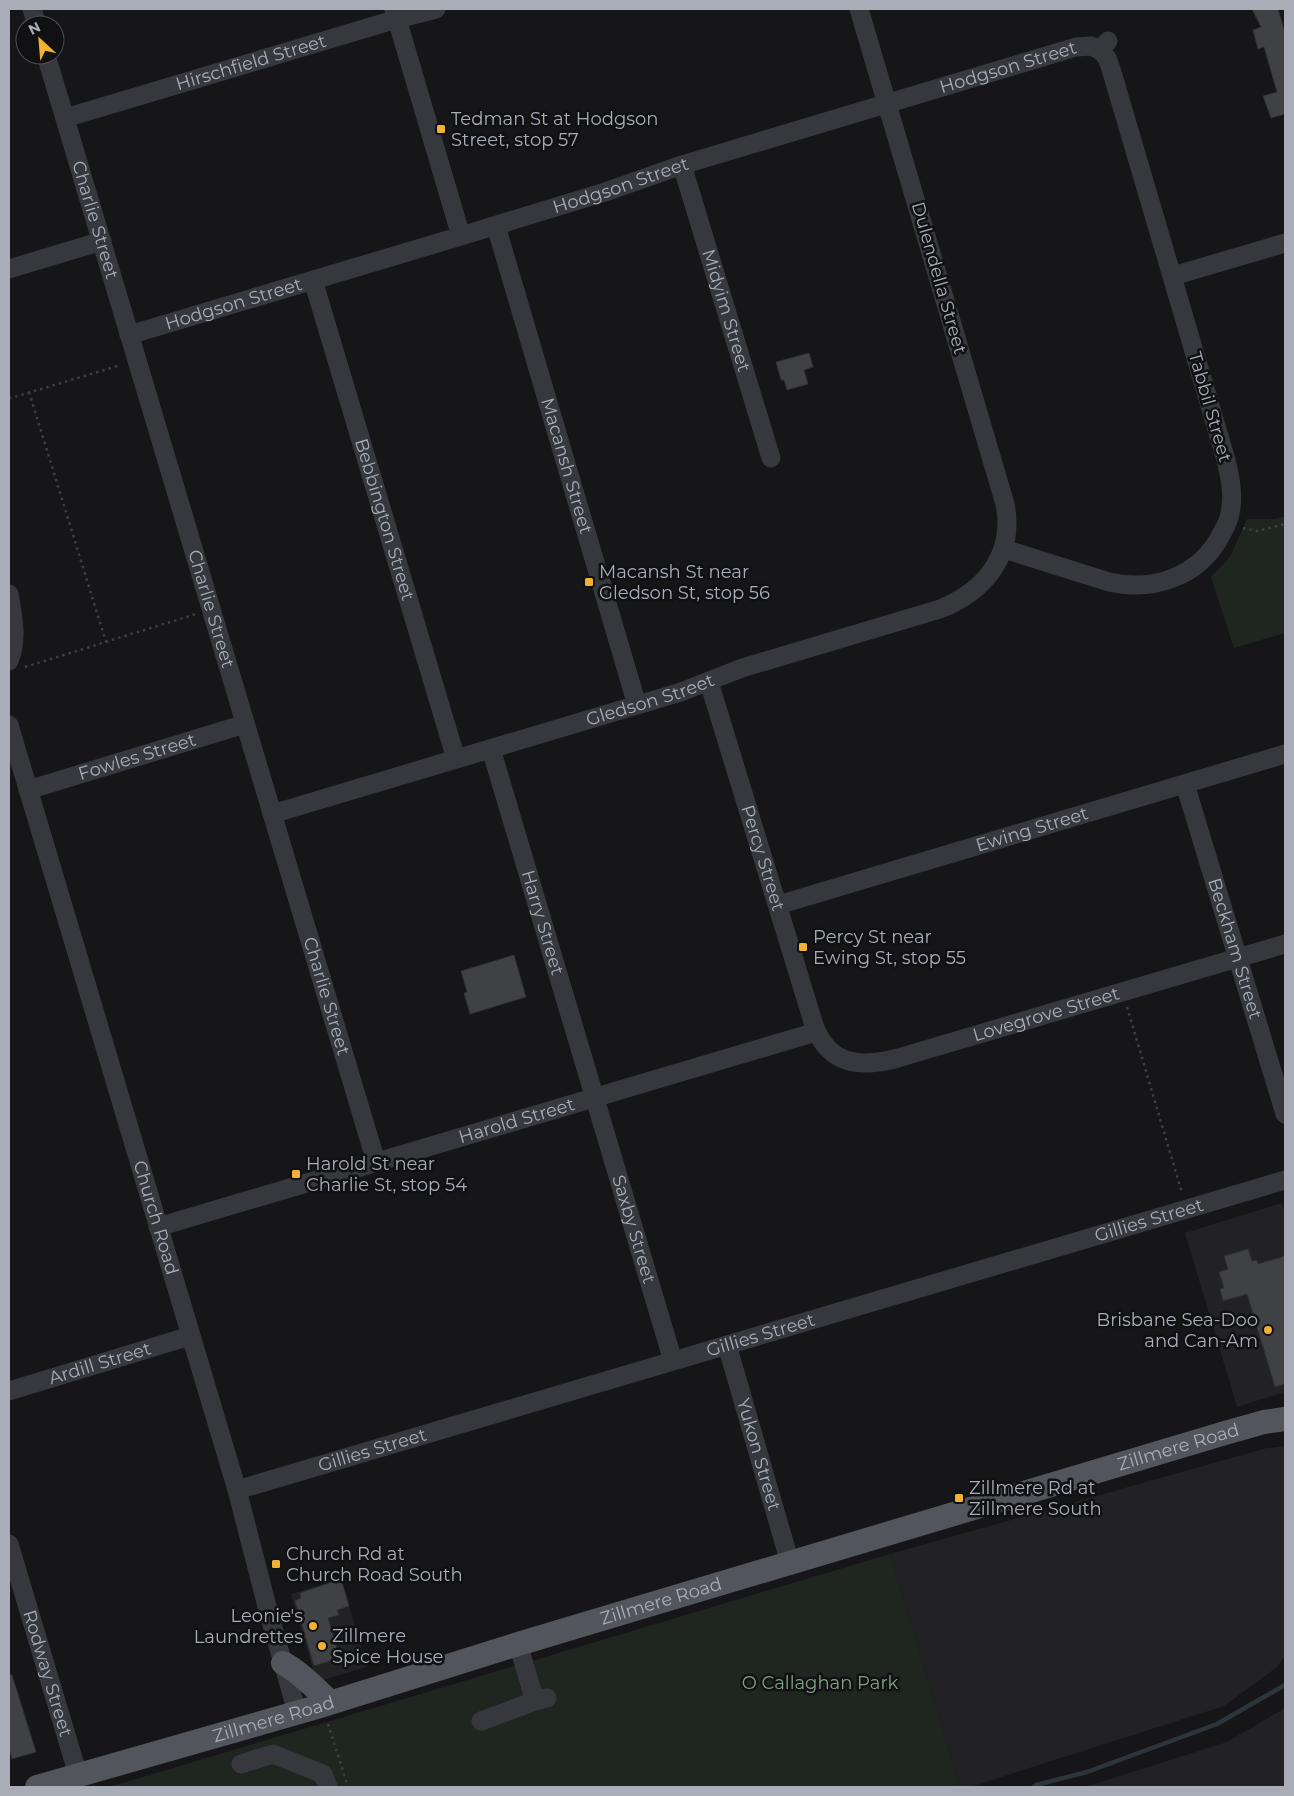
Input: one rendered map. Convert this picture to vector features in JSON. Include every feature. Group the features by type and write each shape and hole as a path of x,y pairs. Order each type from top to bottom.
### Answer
{"main road":[{"name":"Zillmere Road","path":"38,1787 298,1712 329,1712 518,1644 1225,1433 1264,1422 1285,1419"},
{"path":"283,1663 298,1672 329,1712"}],"street":[{"name":"Hirschfield Street","path":"65,118 395,14 436,9"},
{"name":"Dulendella Street","path":"859,9 1002,492 1008,523 1004,549"},
{"path":"395,14 461,236"},
{"name":"Hodgson Street","path":"129,335 496,226 605,192 682,165 887,103 1076,47 1104,45"},
{"name":"Tabbil Street","path":"1004,549 1124,586 1149,585 1174,578 1197,565 1217,543 1230,515 1232,501 1230,475 1104,45"},
{"name":"Charlie Street","path":"49,65 376,1162"},
{"name":"Midyim Street","path":"682,165 772,458"},
{"name":"Macansh Street","path":"496,226 637,705"},
{"path":"9,269 102,242"},
{"path":"1173,276 1285,243"},
{"name":"Bebbington Street","path":"313,280 456,759"},
{"name":"Gledson Street","path":"272,814 637,705 709,682 742,668 952,604 964,598 984,582 1004,549"},
{"path":"9,594 14,618 12,653 15,665"},
{"name":"Percy Street","path":"709,682 816,1032"},
{"name":"Fowles Street","path":"28,790 245,724"},
{"name":"Church Road","path":"9,725 237,1490 298,1712"},
{"name":"Harry Street","path":"491,749 594,1098"},
{"name":"Ewing Street","path":"778,905 1285,754"},
{"name":"Beckham Street","path":"1185,784 1285,1114"},
{"name":"Lovegrove Street","path":"816,1032 827,1048 837,1056 852,1062 877,1063 1285,944"},
{"name":"Harold Street","path":"158,1227 816,1032"},
{"name":"Saxby Street","path":"594,1098 673,1361"},
{"name":"Gillies Street","path":"237,1490 1285,1180"},
{"name":"Ardill Street","path":"9,1390 190,1336"},
{"name":"Yukon Street","path":"726,1346 790,1563"},
{"name":"Rodway Street","path":"9,1544 78,1775"},
{"path":"480,1721 541,1699 518,1644"},
{"path":"242,1764 273,1754 313,1779 323,1774 328,1787"}],"path":[{"path":"9,397 137,360"},
{"path":"30,392 106,642"},
{"path":"1226,523 1256,531 1285,524"},
{"path":"15,665 106,642 211,609"},
{"path":"1126,1005 1187,1209"},
{"path":"329,1712 348,1787"}],"shaded area":[{"path":"1282,1203 1285,1213 1285,1392 1237,1407 1185,1233"},
{"path":"1285,1446 1285,1656 1277,1667 1224,1706 970,1787 960,1787 890,1554 1267,1448"},
{"path":"341,1579 367,1667 323,1680 314,1673 291,1594"},
{"path":"1285,1708 1285,1787 1085,1787 1227,1742"}],"green space":[{"path":"1285,516 1285,633 1234,648 1211,577 1230,557 1247,519 1275,519"},
{"name":"O Callaghan Park","path":"890,1554 960,1787 109,1787"}],"building":[{"path":"1252,9 1278,9 1285,33 1285,114 1271,118 1263,96 1277,92 1264,47 1258,49 1253,30 1261,27"},
{"path":"809,353 813,367 804,370 808,384 787,390 784,380 781,380 776,362"},
{"path":"514,955 526,997 470,1014 464,993 467,992 461,971"},
{"name":"Brisbane Sea-Doo and Can-Am","path":"1248,1249 1252,1261 1257,1260 1258,1264 1285,1256 1285,1384 1275,1387 1247,1294 1223,1301 1220,1289 1224,1288 1219,1272 1228,1269 1224,1256"},
{"path":"341,1579 349,1606 337,1610 339,1615 328,1618 340,1658 314,1666 295,1601 301,1598 300,1593"},
{"path":"9,1675 12,1675 36,1752 12,1759 9,1748"}],"waterway":[{"path":"1033,1787 1087,1772 1217,1724 1285,1685"}],"place":[{"name":"Tedman St at Hodgson Street, stop 57","path":"441,129"},
{"name":"Macansh St near Gledson St, stop 56","path":"589,582"},
{"name":"Percy St near Ewing St, stop 55","path":"803,947"},
{"name":"Harold St near Charlie St, stop 54","path":"296,1174"},
{"name":"Brisbane Sea-Doo and Can-Am","path":"1268,1330"},
{"name":"Zillmere Rd at Zillmere South","path":"959,1498"},
{"name":"Church Rd at Church Road South","path":"276,1564"},
{"name":"Leonie's Laundrettes","path":"313,1626"},
{"name":"Zillmere Spice House","path":"322,1646"}]}
